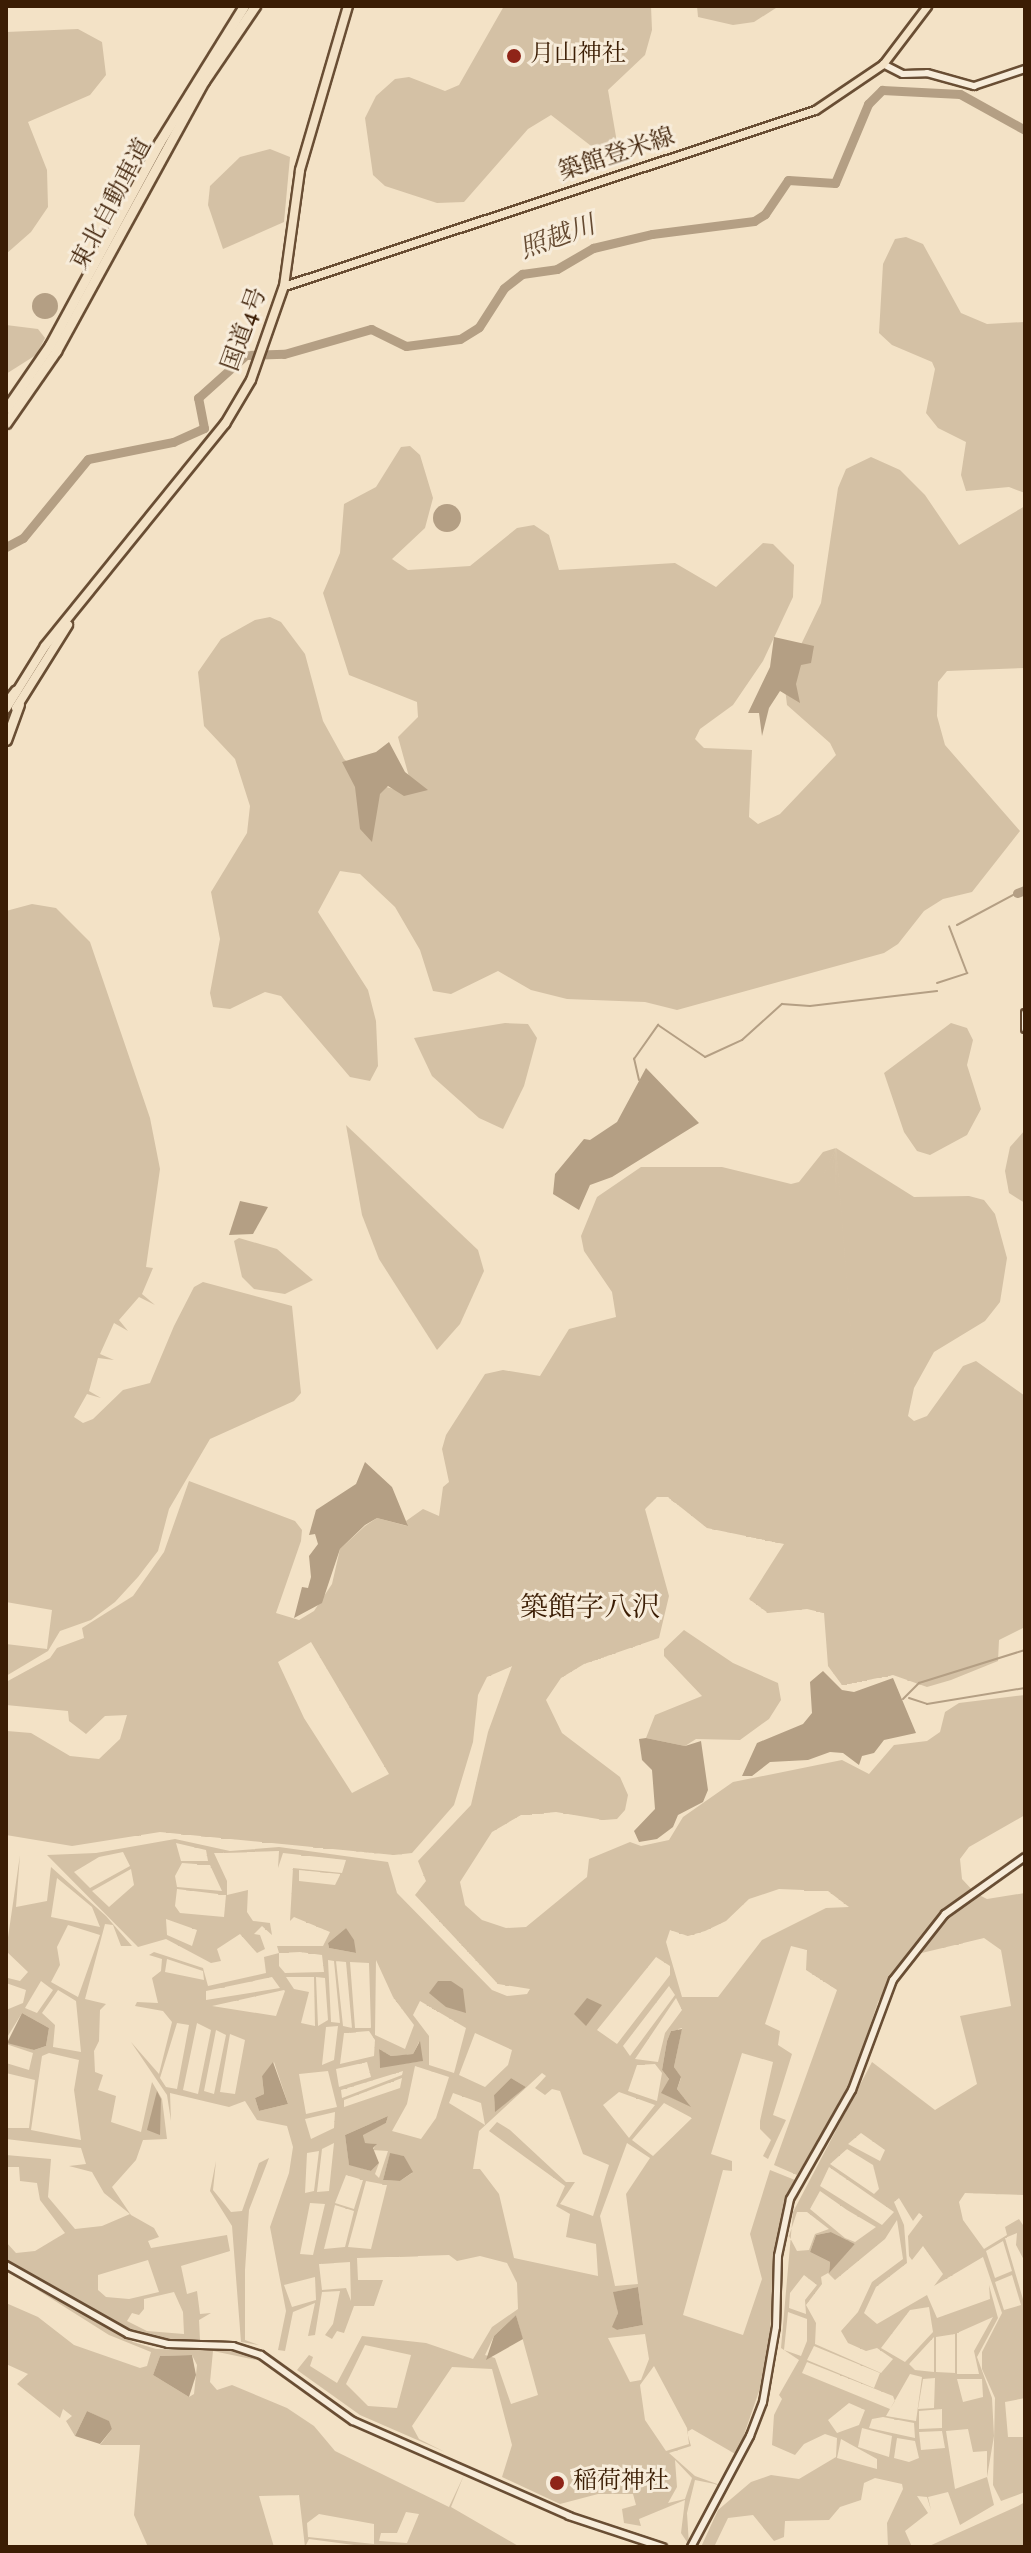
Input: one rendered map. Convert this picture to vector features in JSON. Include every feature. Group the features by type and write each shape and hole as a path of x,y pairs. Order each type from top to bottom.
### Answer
{"highway":[{"name":"東北自動車道","path":"6,409 55,336 159,143 244,6"},
{"name":"東北自動車道","path":"6,423 61,342 204,81 255,6"},
{"name":"国道4号","path":"16,690 225,424 261,360 284,286 303,159 348,6"},
{"name":"国道4号","path":"6,727 72,617"},
{"path":"6,706 16,690"},
{"path":"6,740 19,704"}],"main road":[{"name":"築館登米線","path":"284,286 794,119 849,91 883,64 927,6"}],"street":[{"path":"883,64 903,74 927,73 974,86 1025,69"},
{"path":"1025,1013 1025,1029"},
{"path":"691,2547 750,2436 763,2402 776,2327 785,2214 852,2090 893,1980 945,1914 1025,1857"},
{"path":"6,2265 128,2334 168,2344 233,2346 261,2355 353,2421 569,2516 663,2547"}],"shaded area":[{"path":"504,6 651,6 652,30 645,55 608,90 620,160 608,159 551,115 528,129 464,202 437,203 385,186 373,175 365,118 376,96 395,79 409,77 445,91 459,85"},
{"path":"697,6 779,6 754,22 733,25 698,17"},
{"path":"78,29 102,42 106,75 90,95 28,122 47,170 48,207 31,232 6,254 6,32"},
{"path":"270,149 290,157 284,222 223,249 208,205 210,186 240,157"},
{"path":"906,237 923,244 961,313 987,324 1025,322 1025,493 1009,487 966,491 961,475 966,442 938,428 926,413 935,369 932,362 892,345 879,333 883,264 895,239"},
{"path":"45,293 54,297 58,306 54,315 45,319 36,315 32,306 36,297"},
{"path":"6,325 38,329 45,338 36,355 6,374"},
{"path":"410,446 420,455 433,498 425,528 392,559 408,570 470,566 517,528 534,525 549,535 559,570 675,563 716,587 763,543 773,544 794,565 793,597 763,661 733,705 700,729 695,739 704,748 752,750 749,817 758,824 780,814 836,755 830,743 787,705 784,680 821,603 838,488 846,469 871,457 900,470 925,495 959,545 1025,506 1025,668 947,671 938,682 937,716 945,745 1020,831 972,892 943,899 924,911 898,944 884,953 677,1010 645,1002 567,999 531,990 498,971 451,994 433,991 420,950 395,907 360,874 340,871 318,912 368,990 376,1021 378,1066 370,1081 350,1077 281,996 265,992 230,1009 213,1007 210,993 220,939 211,892 247,833 250,806 235,759 204,726 198,672 221,639 255,620 270,617 281,622 305,654 323,721 344,759 376,784 397,790 411,784 398,737 418,717 417,702 349,675 323,593 340,553 344,504 376,487 401,447"},
{"path":"447,504 457,508 461,518 457,528 447,532 437,528 433,518 437,508"},
{"path":"774,637 814,646 811,663 801,665 796,684 800,703 780,691 769,708 762,736 759,713 748,713 770,667"},
{"path":"389,742 405,772 428,790 404,796 388,786 380,794 372,842 360,829 355,787 342,762 376,752"},
{"path":"32,904 56,908 90,942 150,1118 160,1169 146,1267 153,1268 142,1294 155,1305 139,1297 119,1320 128,1331 114,1323 100,1354 114,1360 98,1358 89,1391 101,1398 87,1394 74,1417 83,1423 93,1419 123,1390 150,1383 194,1287 203,1282 292,1306 301,1393 294,1401 210,1439 169,1509 158,1551 138,1577 115,1602 91,1620 60,1631 48,1651 6,1676 6,1644 47,1649 52,1610 6,1602 6,911"},
{"path":"505,1023 528,1024 537,1038 524,1086 503,1129 479,1118 432,1076 414,1038"},
{"path":"951,1023 967,1028 973,1040 967,1065 981,1109 967,1135 930,1155 917,1151 904,1132 884,1073"},
{"path":"646,1068 699,1123 612,1177 590,1185 579,1210 553,1194 555,1174 584,1139 590,1140 617,1122"},
{"path":"346,1125 478,1250 484,1271 460,1324 437,1350 379,1259 362,1215"},
{"path":"1025,1130 1025,1203 1009,1193 1005,1171 1010,1147"},
{"path":"836,1148 914,1197 969,1196 984,1200 995,1214 1007,1258 1000,1302 985,1321 934,1352 914,1388 908,1416 914,1421 927,1416 963,1366 976,1361 1025,1396 1025,1627 999,1640 998,1661 951,1680 927,1687 893,1675 842,1685 828,1666 824,1613 807,1609 768,1613 749,1599 784,1544 707,1528 668,1497 657,1497 645,1509 669,1596 659,1638 584,1664 561,1678 546,1700 562,1733 620,1777 628,1795 625,1810 617,1819 604,1820 556,1812 521,1815 492,1832 460,1882 465,1905 482,1920 506,1928 526,1927 587,1877 589,1859 630,1842 641,1846 669,1840 683,1817 733,1782 842,1760 869,1774 894,1745 927,1741 940,1732 945,1712 959,1703 1025,1695 1025,1815 969,1847 960,1859 962,1879 975,1893 987,1899 1025,1893 1025,2195 965,2193 959,2202 963,2220 984,2249 1007,2235 1005,2227 1019,2219 1025,2228 1025,2262 1016,2245 1017,2233 1005,2238 1025,2306 1025,2398 1005,2402 1008,2437 1025,2437 1025,2492 1001,2501 993,2485 995,2398 982,2369 982,2352 1002,2313 983,2257 934,2286 943,2274 923,2246 912,2260 909,2256 908,2236 923,2216 919,2213 913,2221 899,2198 894,2202 904,2225 907,2263 876,2287 864,2313 877,2324 927,2295 937,2318 990,2299 989,2285 998,2318 977,2357 992,2398 994,2436 987,2477 994,2505 960,2525 948,2492 928,2497 931,2510 927,2497 917,2496 928,2513 905,2531 912,2547 888,2547 887,2523 903,2489 902,2484 875,2478 864,2483 861,2500 840,2507 829,2520 785,2521 784,2537 774,2541 753,2515 728,2518 714,2547 701,2547 718,2510 751,2482 771,2475 799,2479 836,2457 837,2438 825,2434 804,2444 795,2455 772,2445 774,2415 782,2399 779,2395 799,2360 784,2350 781,2348 791,2239 797,2251 809,2250 815,2234 829,2229 807,2212 797,2212 792,2228 793,2212 872,2062 935,2110 977,2084 960,2016 1011,2006 1001,1950 984,1938 905,1957 878,2002 848,2091 797,2175 774,2165 837,1990 806,1970 807,1950 791,1946 765,2024 780,2031 778,2045 792,2054 773,2115 786,2120 768,2159 763,2156 771,2140 760,2129 760,2121 773,2062 742,2053 711,2154 732,2161 732,2171 723,2170 683,2315 743,2335 762,2279 750,2234 770,2170 795,2180 778,2233 767,2368 737,2455 692,2429 687,2432 654,2366 640,2385 645,2420 666,2451 689,2444 688,2435 691,2446 669,2453 695,2476 720,2485 695,2480 687,2513 689,2545 681,2533 685,2500 639,2519 641,2526 624,2523 622,2509 636,2505 633,2494 598,2494 560,2504 502,2477 512,2445 492,2369 452,2367 412,2426 419,2439 445,2452 360,2415 297,2370 309,2355 313,2357 310,2366 337,2383 362,2336 426,2343 473,2359 492,2327 518,2309 517,2283 507,2263 480,2256 457,2261 449,2255 357,2258 358,2280 383,2280 374,2306 354,2306 344,2333 337,2331 332,2339 325,2335 333,2324 340,2291 322,2292 315,2335 308,2336 315,2303 293,2312 285,2351 278,2350 286,2311 270,2227 289,2173 293,2147 287,2126 257,2120 245,2101 229,2107 170,2093 171,2121 167,2095 131,2042 159,2074 172,2022 163,2011 135,2006 137,2002 158,2003 152,1978 161,1971 162,1959 149,1955 154,1952 203,1968 208,1986 266,1973 264,1957 279,1953 277,1946 323,1946 330,1932 294,1917 290,1921 293,1868 342,1873 346,1860 283,1853 278,1868 279,1851 214,1853 227,1881 227,1895 248,1890 247,1912 253,1921 270,1923 272,1935 262,1926 254,1934 260,1935 265,1949 257,1953 240,1934 217,1949 221,1961 211,1963 166,1939 138,1947 47,1855 96,1853 175,1839 230,1851 279,1847 388,1862 397,1893 492,1990 507,1996 527,1994 530,1989 498,1984 415,1895 426,1881 418,1861 471,1805 488,1732 512,1666 487,1677 478,1695 473,1742 454,1805 412,1853 394,1855 160,1832 72,1846 6,1835 7,1731 31,1733 70,1756 99,1759 120,1739 127,1715 105,1716 86,1734 69,1721 68,1711 6,1705 6,1682 50,1658 57,1648 84,1638 82,1628 133,1596 164,1552 189,1481 295,1521 302,1530 301,1541 276,1613 299,1620 314,1611 332,1584 340,1549 365,1526 377,1518 407,1526 406,1521 423,1509 439,1516 443,1487 449,1482 442,1449 446,1435 485,1374 503,1370 540,1376 569,1329 616,1317 612,1292 584,1251 581,1236 597,1197 641,1167 722,1167 791,1184 799,1182 823,1152","holes":["311,1642 389,1774 352,1793 304,1718 278,1662","176,1843 206,1850 208,1861 181,1861","123,1852 130,1866 90,1888 74,1872 99,1857","182,1863 210,1865 222,1891 177,1887 175,1876","131,1869 134,1885 109,1907 92,1891","299,1870 340,1874 335,1885 299,1881","177,1889 226,1895 224,1917 180,1913 175,1906","779,1889 828,1891 849,1907 826,1908 762,1940 718,1997 682,1997 666,1942 670,1930 688,1936 705,1931 726,1921 749,1899","166,1919 197,1930 192,1946 167,1935","346,1928 356,1953 329,1948 328,1943","279,1953 322,1955 324,1972 285,1973 279,1966","656,1957 670,1966 670,1975 617,2044 597,2030","167,1959 203,1971 204,1980 165,1972","328,1960 334,1961 340,2023 331,2022","376,1960 393,1997 414,2025 405,2049 375,2035","336,1961 346,1962 352,2028 343,2026","350,1962 369,1963 371,2028 355,2028","272,1977 280,1988 206,2000 206,1991","286,1977 314,1977 315,2026 301,2023 309,1992 294,1989","316,1977 325,1978 328,2020 318,2026","669,1986 675,1995 630,2056 623,2046","284,1990 276,2016 212,2006","676,1998 682,2010 665,2033 658,2062 635,2059","420,2001 466,2028 454,2073 429,2065 429,2036 413,2015","177,2023 189,2025 177,2089 166,2087 160,2078","197,2023 211,2030 198,2094 183,2090","338,2026 334,2060 322,2065 326,2027","682,2028 674,2067 681,2078 677,2089 690,2106 662,2093 669,2079 662,2070 667,2041 671,2031","216,2030 226,2035 214,2094 204,2091","369,2031 375,2040 374,2056 340,2064 344,2033","475,2033 512,2050 508,2065 485,2087 459,2075","230,2034 245,2040 235,2094 220,2092","419,2042 422,2061 380,2067 379,2049 391,2056 413,2054","274,2062 288,2104 259,2111 255,2098 264,2094 262,2076","367,2062 371,2077 339,2087 336,2069","655,2064 662,2073 657,2101 628,2091 637,2065","415,2066 449,2077 436,2118 421,2139 392,2131 407,2104","328,2071 337,2107 306,2114 299,2074","403,2071 402,2075 342,2098 341,2090","542,2073 546,2076 535,2088 545,2095 552,2089 560,2091 583,2154 609,2165 593,2216 560,2204 575,2182 566,2182 510,2130 497,2122 489,2131 565,2186 556,2206 570,2214 566,2237 596,2244 598,2276 514,2258 499,2194 480,2169 473,2169 479,2131","402,2078 400,2088 344,2107 344,2100","511,2078 526,2087 495,2111 494,2095","619,2092 655,2105 629,2138 603,2105","453,2093 481,2103 485,2125 449,2103","664,2103 692,2118 653,2156 632,2140","335,2112 334,2128 311,2139 305,2119","388,2116 386,2123 363,2134 364,2143 376,2144 373,2150 388,2151 379,2178 375,2174 379,2163 371,2171 349,2164 345,2135","861,2133 885,2150 880,2161 848,2144","334,2143 329,2191 317,2192 322,2149","627,2143 650,2158 626,2194 638,2284 615,2286 600,2216","847,2149 873,2165 879,2189 874,2194 830,2164","319,2151 314,2191 305,2193 307,2153","390,2154 404,2156 412,2173 400,2181 383,2180","829,2167 894,2212 882,2225 820,2186","346,2175 363,2180 354,2209 335,2203","366,2181 387,2185 371,2249 348,2247","820,2191 847,2210 876,2227 855,2242 845,2238 810,2209","310,2203 325,2204 313,2255 300,2254","335,2205 354,2211 345,2247 324,2249","897,2220 903,2259 872,2282 858,2312 841,2331 848,2343 866,2351 877,2348 893,2359 881,2373 815,2344 816,2323 806,2305 822,2284 821,2277 828,2273 835,2280 885,2239","831,2232 855,2244 829,2272 830,2262 810,2252 816,2235","1003,2241 1012,2271 995,2278 986,2251","350,2262 351,2301 346,2288 322,2290 319,2264","804,2275 817,2285 805,2300 806,2314 789,2308 790,2293","1012,2275 1021,2305 1004,2310 995,2282","315,2277 316,2300 292,2307 284,2285","638,2287 643,2325 617,2330 613,2327 618,2313 614,2292","929,2307 933,2332 905,2362 881,2348 910,2310","788,2312 807,2319 807,2341 801,2356 784,2350","516,2315 538,2395 511,2404 495,2358 485,2355 494,2336","993,2317 974,2351 979,2374 957,2374 957,2333","645,2334 649,2359 641,2380 630,2382 608,2338","955,2334 955,2373 936,2372 936,2337","934,2337 934,2372 915,2370 909,2364","365,2345 411,2355 397,2408 368,2406 346,2384","814,2346 880,2373 874,2388 807,2360","807,2362 893,2396 895,2401 910,2374 922,2377 916,2421 886,2416 890,2409 802,2373","935,2378 934,2408 918,2409 923,2379","957,2379 982,2379 983,2397 963,2402","849,2403 865,2410 859,2425 837,2433 828,2420","942,2409 942,2428 919,2429 919,2411","883,2417 914,2423 915,2438 869,2428 872,2419","862,2428 892,2436 889,2457 858,2447","968,2429 973,2452 987,2451 987,2477 955,2489 946,2431","942,2431 945,2448 921,2450 919,2432","897,2438 915,2441 919,2458 909,2462 894,2458","841,2439 877,2459 877,2469 837,2458","675,2460 692,2478 685,2499 668,2503 677,2487"]},
{"path":"240,1201 268,1207 253,1234 229,1235"},
{"path":"239,1238 277,1249 313,1280 285,1294 254,1289 242,1277 234,1241"},
{"path":"365,1462 392,1487 408,1526 377,1518 365,1525 340,1549 322,1603 294,1618 302,1587 308,1588 311,1577 309,1556 318,1544 315,1534 309,1535 316,1510 356,1484"},
{"path":"684,1630 733,1663 778,1683 781,1700 769,1719 740,1740 696,1739 685,1746 646,1738 655,1715 702,1696 664,1656 664,1649"},
{"path":"823,1671 842,1690 854,1692 893,1678 916,1733 884,1740 874,1753 862,1756 859,1765 843,1753 830,1752 808,1760 770,1762 752,1776 742,1776 757,1743 803,1724 812,1713 810,1682"},
{"path":"639,1739 685,1746 701,1741 708,1790 703,1802 678,1815 673,1827 657,1839 639,1842 634,1831 655,1809 652,1770 642,1760"},
{"path":"20,1855 16,1907 47,1901 51,1867 106,1916 132,1946 121,1946 113,1925 105,1924 85,1999 106,2004 100,2010 99,2041 94,2051 95,2072 103,2075 98,2090 116,2096 111,2122 141,2132 152,2082 162,2099 167,2139 143,2140 136,2160 112,2187 131,2215 154,2228 159,2237 148,2241 151,2248 227,2235 230,2251 181,2266 187,2294 197,2291 200,2314 211,2313 199,2320 200,2340 167,2341 129,2331 6,2261 6,2242 16,2253 35,2251 65,2233 40,2200 37,2183 20,2181 19,2167 6,2167 6,2155 51,2159 48,2197 75,2229 102,2226 130,2214 104,2193 92,2172 69,2166 86,2164 81,2148 6,2139 6,2128 29,2128 35,2080 6,2073 6,2063 29,2070 33,2053 6,2044 6,2041 34,2050 46,2046 49,2028 22,2013 6,2039 6,2010 23,2003 26,1990 6,1983 8,1978 20,1981 28,1972 6,1951","holes":["57,1878 92,1907 100,1927 51,1917","68,1925 100,1935 78,1997 51,1982 60,1965 57,1947","41,1981 53,1990 37,2013 25,2008","58,1990 76,2001 81,2052 53,2047 55,2025 42,2013","49,2053 79,2060 74,2090 81,2140 31,2130 42,2056","148,2260 159,2292 129,2299 106,2297 98,2290 98,2275","174,2292 183,2312 184,2334 147,2331 127,2321 132,2313 139,2315 144,2309 144,2299"]},
{"path":"346,1928 354,1940 356,1953 329,1948 328,1943"},
{"path":"438,1981 451,1981 463,1989 466,2013 446,2007 429,1993"},
{"path":"587,1998 602,2005 586,2026 574,2014"},
{"path":"22,2013 49,2028 46,2046 34,2050 7,2043"},
{"path":"682,2029 674,2067 681,2077 677,2089 691,2107 661,2093 669,2079 662,2070 667,2041 671,2031"},
{"path":"420,2041 423,2061 380,2068 379,2049 391,2056 413,2054"},
{"path":"273,2062 288,2104 259,2111 255,2098 264,2094 262,2076"},
{"path":"511,2078 526,2087 495,2112 494,2095"},
{"path":"157,2091 161,2099 160,2135 147,2130"},
{"path":"388,2116 386,2123 363,2135 365,2143 377,2144 373,2148 379,2163 371,2171 349,2165 345,2135"},
{"path":"390,2153 404,2156 413,2172 400,2181 383,2180"},
{"path":"269,2158 249,2210 245,2270 245,2340 259,2345 241,2342 232,2226 210,2191 216,2161 213,2190 231,2212 242,2211 259,2163"},
{"path":"831,2232 855,2244 829,2273 830,2262 810,2252 816,2235"},
{"path":"6,2270 133,2342 156,2349 240,2351 271,2363 213,2351 210,2382 217,2390 232,2385 287,2408 314,2426 335,2451 449,2507 464,2475 451,2507 520,2547 369,2547 309,2539 305,2547 299,2495 259,2496 274,2547 148,2547 134,2515 140,2445 100,2445 112,2429 108,2421 87,2411 75,2436 66,2421 72,2416 63,2409 60,2418 17,2384 28,2374 6,2364 6,2303 38,2317 74,2345 140,2368 147,2366 151,2352 109,2335","holes":["192,2355 197,2365 194,2394 189,2397 153,2375 160,2356","406,2512 419,2514 407,2543 379,2541 381,2533 397,2533","319,2514 374,2524 374,2544 308,2537 307,2523"]},
{"path":"638,2287 643,2325 617,2330 612,2327 618,2313 613,2292"},
{"path":"516,2315 523,2339 486,2360 494,2336"},
{"path":"192,2355 196,2375 189,2397 153,2375 160,2356"},
{"path":"87,2411 109,2421 112,2429 100,2444 75,2436"},
{"path":"1025,2502 1025,2547 927,2547 1018,2506"}],"waterway":[{"name":"照越川","path":"6,547 23,538 88,459 173,442 204,428 198,398 246,355 284,354 371,329 406,346 460,339 479,327 504,288 522,274 557,269 593,248 652,234 754,221 765,214 788,180 835,183 868,104 882,90 960,94 1025,130"},
{"path":"1017,893 1025,890"},
{"path":"957,925 1017,893"},
{"path":"937,983 967,973 949,926"},
{"path":"639,1080 634,1059 658,1025 705,1057 742,1040 782,1004 810,1006 937,991"},
{"path":"903,1699 919,1683 1025,1650"},
{"path":"909,1698 927,1704 1025,1688"}],"place":[{"name":"月山神社","path":"514,56"},
{"name":"稲荷神社","path":"557,2483"}],"district":[{"name":"築館字八沢","path":"590,1609"}]}
